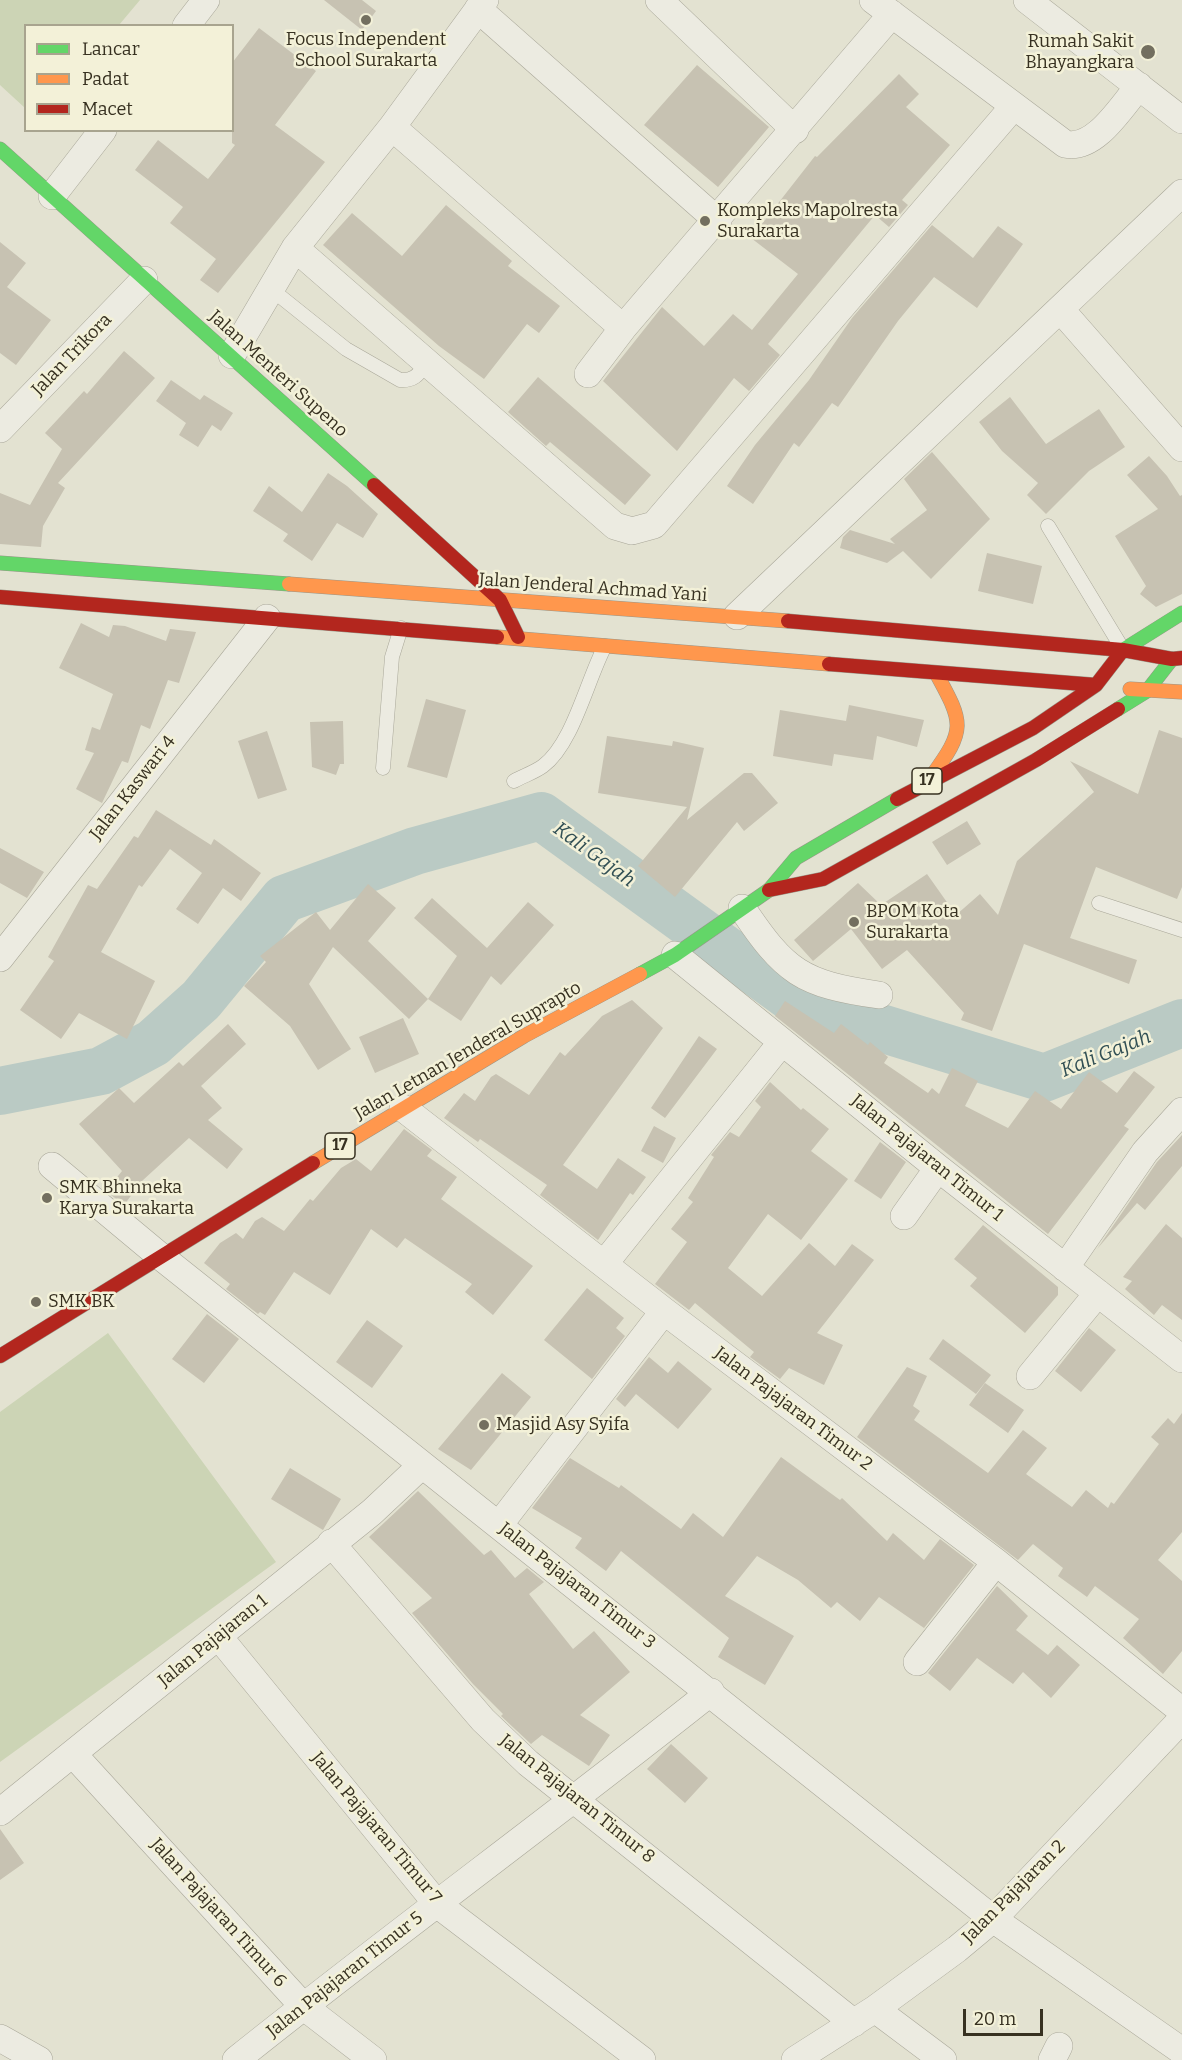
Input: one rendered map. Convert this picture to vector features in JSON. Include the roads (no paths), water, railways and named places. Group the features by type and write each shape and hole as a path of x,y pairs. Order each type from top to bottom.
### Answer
{"main road":[{"name":"Jalan Menteri Supeno","path":"0,148 501,600 518,637"},
{"name":"Jalan Jenderal Achmad Yani","path":"0,563 737,616 1123,650 1177,659"},
{"path":"0,597 606,644 1147,691 1182,692"},
{"name":"Jalan Letnan Jenderal Suprapto","path":"0,1356 160,1256 524,1036 681,951 769,890 796,858 928,781 1032,728 1096,686 1123,650 1180,615"},
{"name":"Jalan Letnan Jenderal Suprapto","path":"769,890 823,879 1036,760 1147,691 1177,659"},
{"name":"17","path":"928,781 956,743 961,726 955,707 936,673"}],"street":[{"path":"188,24 206,0"},
{"path":"659,0 795,130"},
{"path":"1028,0 1182,120"},
{"path":"232,355 296,249 392,127 482,4 718,221"},
{"path":"588,374 623,328 795,130 883,7 1059,140 1080,146 1092,140 1139,86"},
{"path":"296,249 615,526 632,531 654,525 1014,106"},
{"path":"392,127 623,328"},
{"path":"52,196 101,132"},
{"path":"737,616 1061,310 1179,202"},
{"name":"Jalan Trikora","path":"0,429 144,280"},
{"path":"1061,310 1182,447"},
{"name":"Jalan Kaswari 4","path":"0,958 267,618"},
{"path":"736,912 797,974 856,992 879,995"},
{"name":"Jalan Pajajaran Timur 1","path":"681,951 782,1042 938,1168 1182,1359"},
{"path":"604,1264 782,1042"},
{"name":"Jalan Pajajaran Timur 2","path":"403,1108 664,1311 996,1562 1182,1711"},
{"path":"1065,1268 1145,1152 1182,1111"},
{"name":"Jalan Pajajaran Timur 3","path":"52,1167 160,1256 993,1918 1182,2051"},
{"path":"904,1216 938,1168"},
{"path":"1030,1376 1098,1293"},
{"path":"499,1525 664,1311"},
{"name":"Jalan Pajajaran 1","path":"0,1812 372,1512 422,1465"},
{"name":"Jalan Pajajaran Timur 8","path":"331,1543 483,1720 528,1763 865,2016 943,2060"},
{"path":"917,1662 996,1562"},
{"name":"Jalan Pajajaran Timur 7","path":"219,1637 437,1904 642,2060"},
{"name":"Jalan Pajajaran Timur 5","path":"236,2060 303,2006 576,1800 711,1692"},
{"name":"Jalan Pajajaran 2","path":"795,2060 865,2016 957,1949 993,1918 1182,1719"},
{"name":"Jalan Pajajaran Timur 6","path":"73,1754 303,2006 373,2060"},
{"path":"0,2038 39,2060"}],"lane":[{"path":"271,289 346,349 400,380 409,380 416,376 426,364"},
{"path":"1048,526 1123,650"},
{"path":"383,768 392,657 401,628"},
{"path":"514,781 543,765 563,743 606,644"},
{"path":"1099,903 1182,930"}],"waterway":[{"name":"Kali Gajah","path":"0,1091 101,1071 153,1043 201,1000 284,899 415,851 541,816 799,1003 1044,1078 1182,1023"}],"place":[{"name":"Focus Independent School Surakarta","path":"366,20"},
{"name":"Rumah Sakit Bhayangkara","path":"1148,52"},
{"name":"Kompleks Mapolresta Surakarta","path":"705,221"},
{"name":"BPOM Kota Surakarta","path":"854,922"},
{"name":"SMK Bhinneka Karya Surakarta","path":"47,1198"},
{"name":"SMK BK","path":"36,1302"},
{"name":"Masjid Asy Syifa","path":"484,1425"}]}
